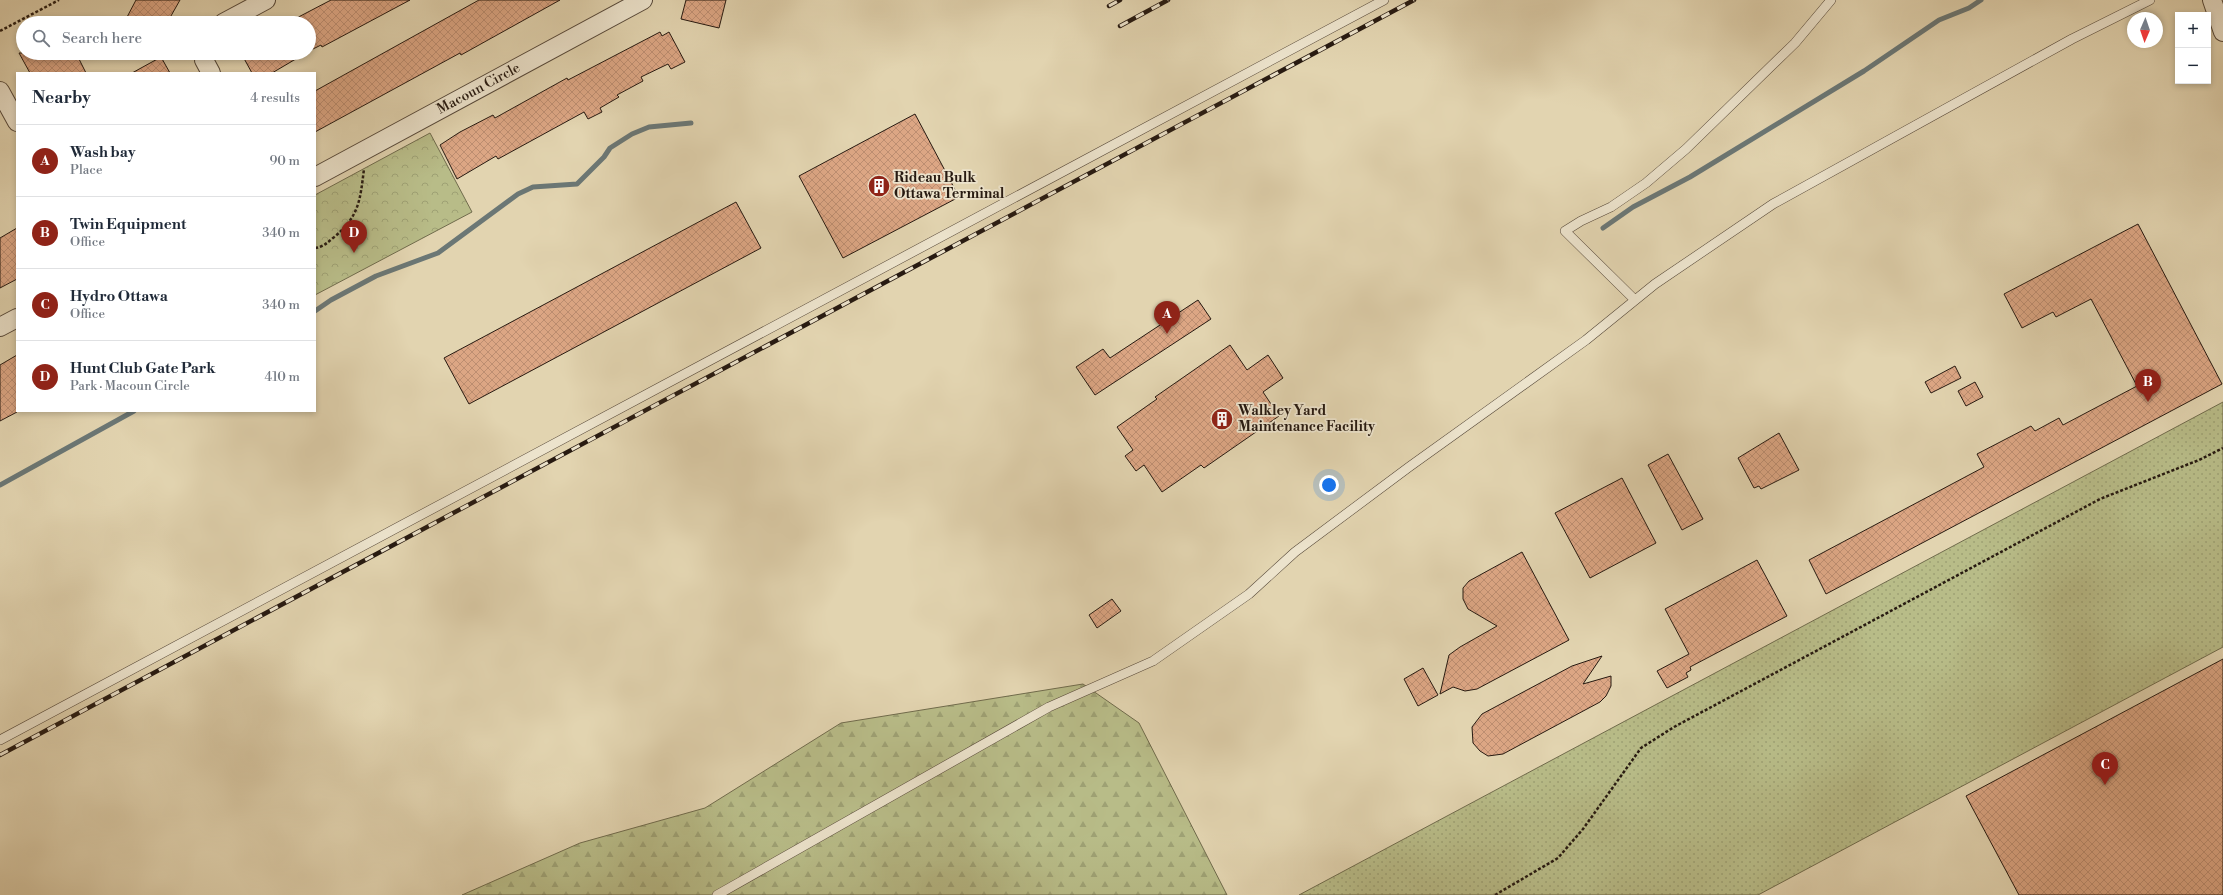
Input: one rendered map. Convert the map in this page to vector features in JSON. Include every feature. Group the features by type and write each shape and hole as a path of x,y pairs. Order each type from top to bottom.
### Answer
{"street":[{"path":"236,16 266,0"},
{"name":"Macoun Circle","path":"316,175 643,0"},
{"path":"2212,0 2223,32"},
{"path":"204,60 210,72"},
{"path":"0,91 16,120"},
{"path":"0,327 16,319"}],"lane":[{"path":"0,740 1384,0"},
{"path":"1635,300 1565,231 1580,220 1611,207 1646,183 1686,149 1794,43 1832,0"},
{"path":"717,895 1049,707 1153,660 1249,594 1295,552 1409,467 1586,340 1655,284 1773,204 2072,39 2150,0"}],"path":[{"path":"29,16 59,0"},
{"path":"0,31 16,23"},
{"path":"316,248 321,247 347,226 358,208 365,162 364,151"},
{"path":"1496,895 1558,858 1583,829 1641,748 1674,727 2100,499 2199,460 2223,448"}],"green space":[{"path":"430,133 472,212 316,294 316,194"},
{"path":"2223,402 2223,647 1758,895 1299,895"},
{"path":"1083,684 1139,723 1227,895 462,895 580,843 705,808 841,723"}],"building":[{"path":"136,0 180,0 171,16 128,16"},
{"path":"331,0 410,0 322,47 321,45 316,48 316,16 300,16"},
{"path":"479,0 560,0 461,55 460,53 316,131 316,90"},
{"path":"686,0 726,0 719,28 681,19"},
{"path":"660,32 662,36 669,32 685,62 671,69 668,64 641,77 643,81 617,95 619,97 600,108 602,112 588,119 584,112 498,159 496,156 457,179 440,145 460,132 493,115 495,118 567,78 568,80"},
{"path":"23,60 80,60 86,72 29,72"},
{"path":"156,60 163,60 169,72 134,72"},
{"path":"245,60 294,60 274,72 251,72"},
{"name":"Rideau Bulk Ottawa Terminal","path":"915,114 959,197 843,258 799,176"},
{"path":"736,202 761,248 469,404 444,358"},
{"path":"2138,224 2222,384 1826,594 1809,560 1984,467 1977,454 2031,426 2035,431 2059,418 2063,425 2137,386 2091,299 2056,317 2053,312 2022,328 2004,294"},
{"path":"16,229 16,280 0,288 0,238"},
{"path":"1198,300 1211,319 1095,395 1076,367 1103,349 1110,358"},
{"name":"Walkley Yard Maintenance Facility","path":"1230,345 1247,370 1268,355 1283,378 1263,392 1279,416 1204,468 1201,465 1162,492 1144,465 1136,471 1125,456 1133,450 1117,427 1157,399 1155,397"},
{"path":"16,356 17,412 0,421 0,365"},
{"path":"1955,366 1961,378 1931,393 1925,382"},
{"path":"1975,382 1983,397 1966,406 1958,391"},
{"path":"1779,433 1799,470 1761,489 1759,486 1754,488 1738,458"},
{"path":"1668,454 1703,519 1682,530 1648,465"},
{"path":"1622,478 1656,543 1590,578 1555,513"},
{"path":"1522,552 1569,640 1477,689 1465,691 1453,687 1440,694 1449,655 1497,626 1468,609 1463,599 1463,588 1469,581"},
{"path":"1757,560 1787,616 1690,667 1691,670 1686,673 1688,677 1667,688 1657,671 1689,654 1665,609"},
{"path":"1112,599 1121,611 1097,628 1089,615"},
{"path":"1602,656 1583,684 1611,676 1611,686 1606,696 1600,702 1503,754 1488,756 1480,751 1473,743 1472,727 1482,714 1572,666"},
{"path":"2223,659 2223,895 2019,895 1966,796"},
{"path":"1423,668 1438,695 1418,706 1404,679"}],"waterway":[{"path":"1603,228 1633,207 1690,177 1864,71 1939,20 1969,8 1981,0"},
{"path":"316,310 331,300 376,276 438,253 518,194 533,187 577,184 604,157 610,148 632,134 649,127 691,123"},
{"path":"0,485 132,412"}],"railway":[{"path":"1109,6 1120,0"},
{"path":"1120,26 1168,0"},
{"path":"0,755 1414,0"}],"place":[{"name":"Rideau Bulk Ottawa Terminal","path":"879,186"},
{"name":"Hunt Club Gate Park","path":"354,253"},
{"name":"Wash bay","path":"1167,334"},
{"name":"Twin Equipment","path":"2148,402"},
{"name":"Walkley Yard Maintenance Facility","path":"1222,419"},
{"name":"Hydro Ottawa","path":"2105,785"}]}
